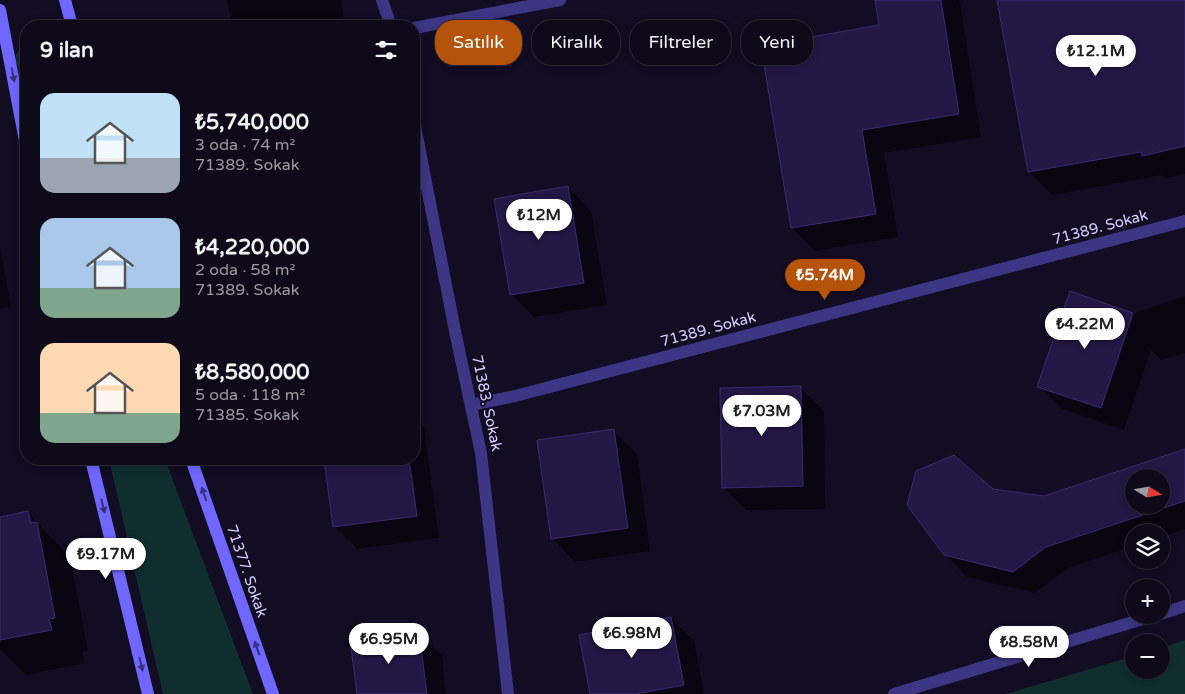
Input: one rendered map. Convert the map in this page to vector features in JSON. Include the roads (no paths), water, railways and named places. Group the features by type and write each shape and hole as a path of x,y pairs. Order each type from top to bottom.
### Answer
{"street":[{"path":"65,0 70,20"},
{"path":"382,0 390,20"},
{"path":"420,27 560,0"},
{"path":"0,10 20,115"},
{"name":"71383. Sokak","path":"420,151 481,453 508,694"},
{"name":"71389. Sokak","path":"471,405 516,396 1185,222"},
{"path":"92,465 148,694"},
{"name":"71377. Sokak","path":"193,465 272,694"},
{"path":"1170,611 1185,606"},
{"path":"894,694 1126,624"}]}
